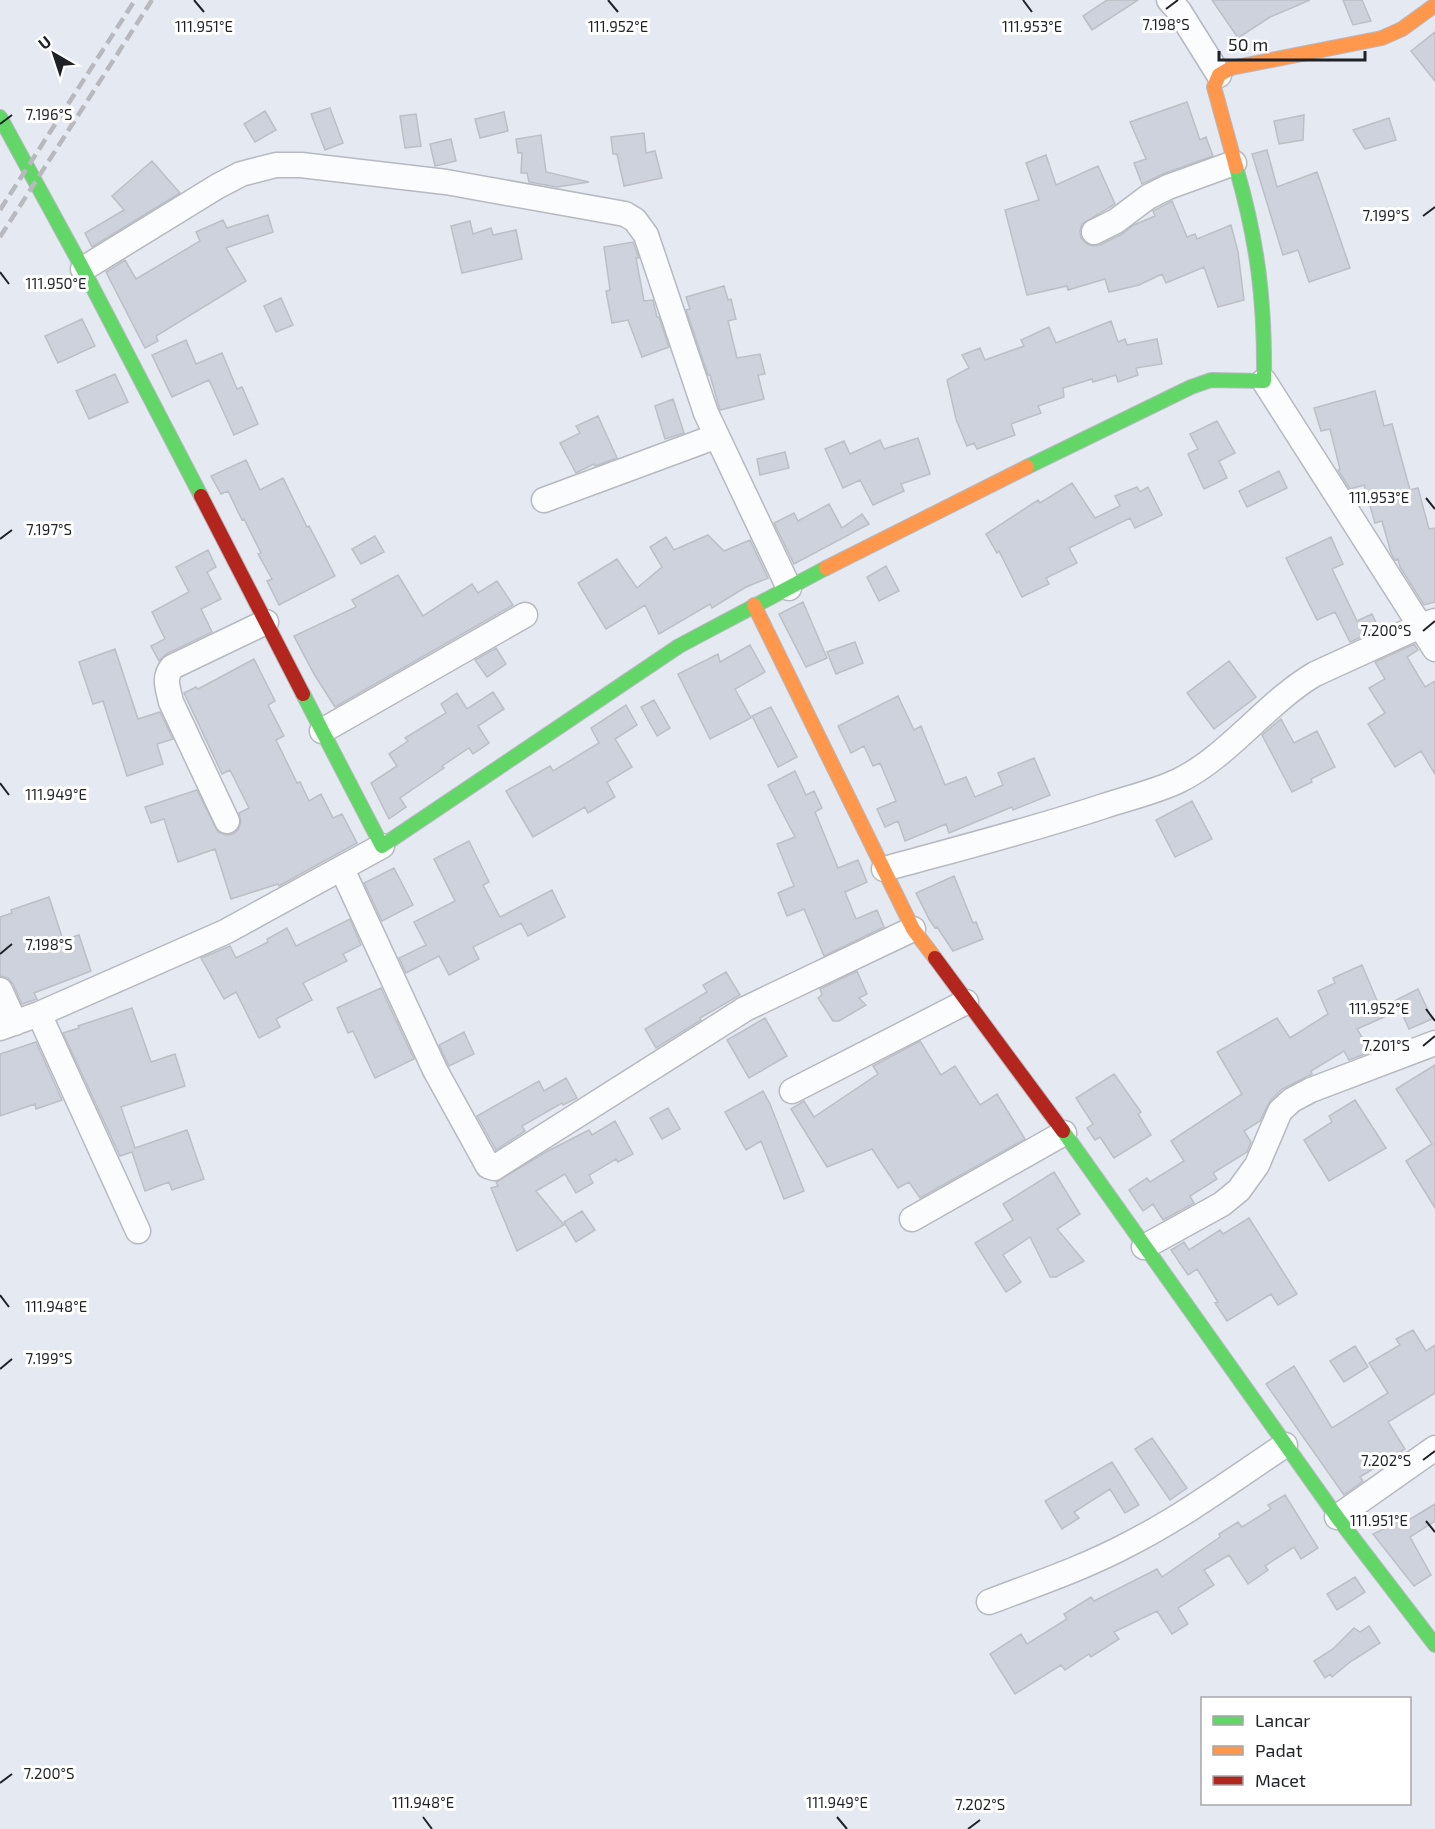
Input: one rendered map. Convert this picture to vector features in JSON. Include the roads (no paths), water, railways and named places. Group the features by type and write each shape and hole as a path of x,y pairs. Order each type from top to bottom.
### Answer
{"street":[{"path":"1169,0 1179,10 1220,75"},
{"path":"1435,5 1402,29 1382,38 1231,68 1220,75 1214,87 1253,230 1260,273 1264,326 1264,381 1427,624 1435,649"},
{"path":"0,117 83,268 381,846"},
{"path":"1094,232 1116,221 1148,197 1168,187 1234,163"},
{"path":"83,268 218,186 241,174 276,165 301,165 446,182 625,214 635,220 646,235 706,412 789,588"},
{"path":"0,990 7,1025 39,1014 225,932 381,846 679,646 754,605 889,535 1191,387 1211,380 1264,381"},
{"path":"544,500 717,436"},
{"path":"754,605 913,929 1064,1133 1337,1517 1435,1645"},
{"path":"322,731 525,615"},
{"path":"227,821 171,702 166,682 167,673 172,667 266,622"},
{"path":"884,870 1065,819 1179,780 1204,764 1299,683 1427,624"},
{"path":"342,869 435,1070 488,1166 494,1168 745,1009 913,929"},
{"path":"792,1091 966,1002"},
{"path":"39,1014 138,1231"},
{"path":"1144,1247 1222,1204 1239,1190 1257,1165 1280,1111 1292,1100 1311,1090 1435,1043"},
{"path":"912,1219 1064,1133"},
{"path":"988,1602 1086,1565 1131,1544 1285,1445"},
{"path":"1337,1517 1435,1448"}],"railway":[{"path":"0,210 135,0"},
{"path":"0,237 152,0"}]}
